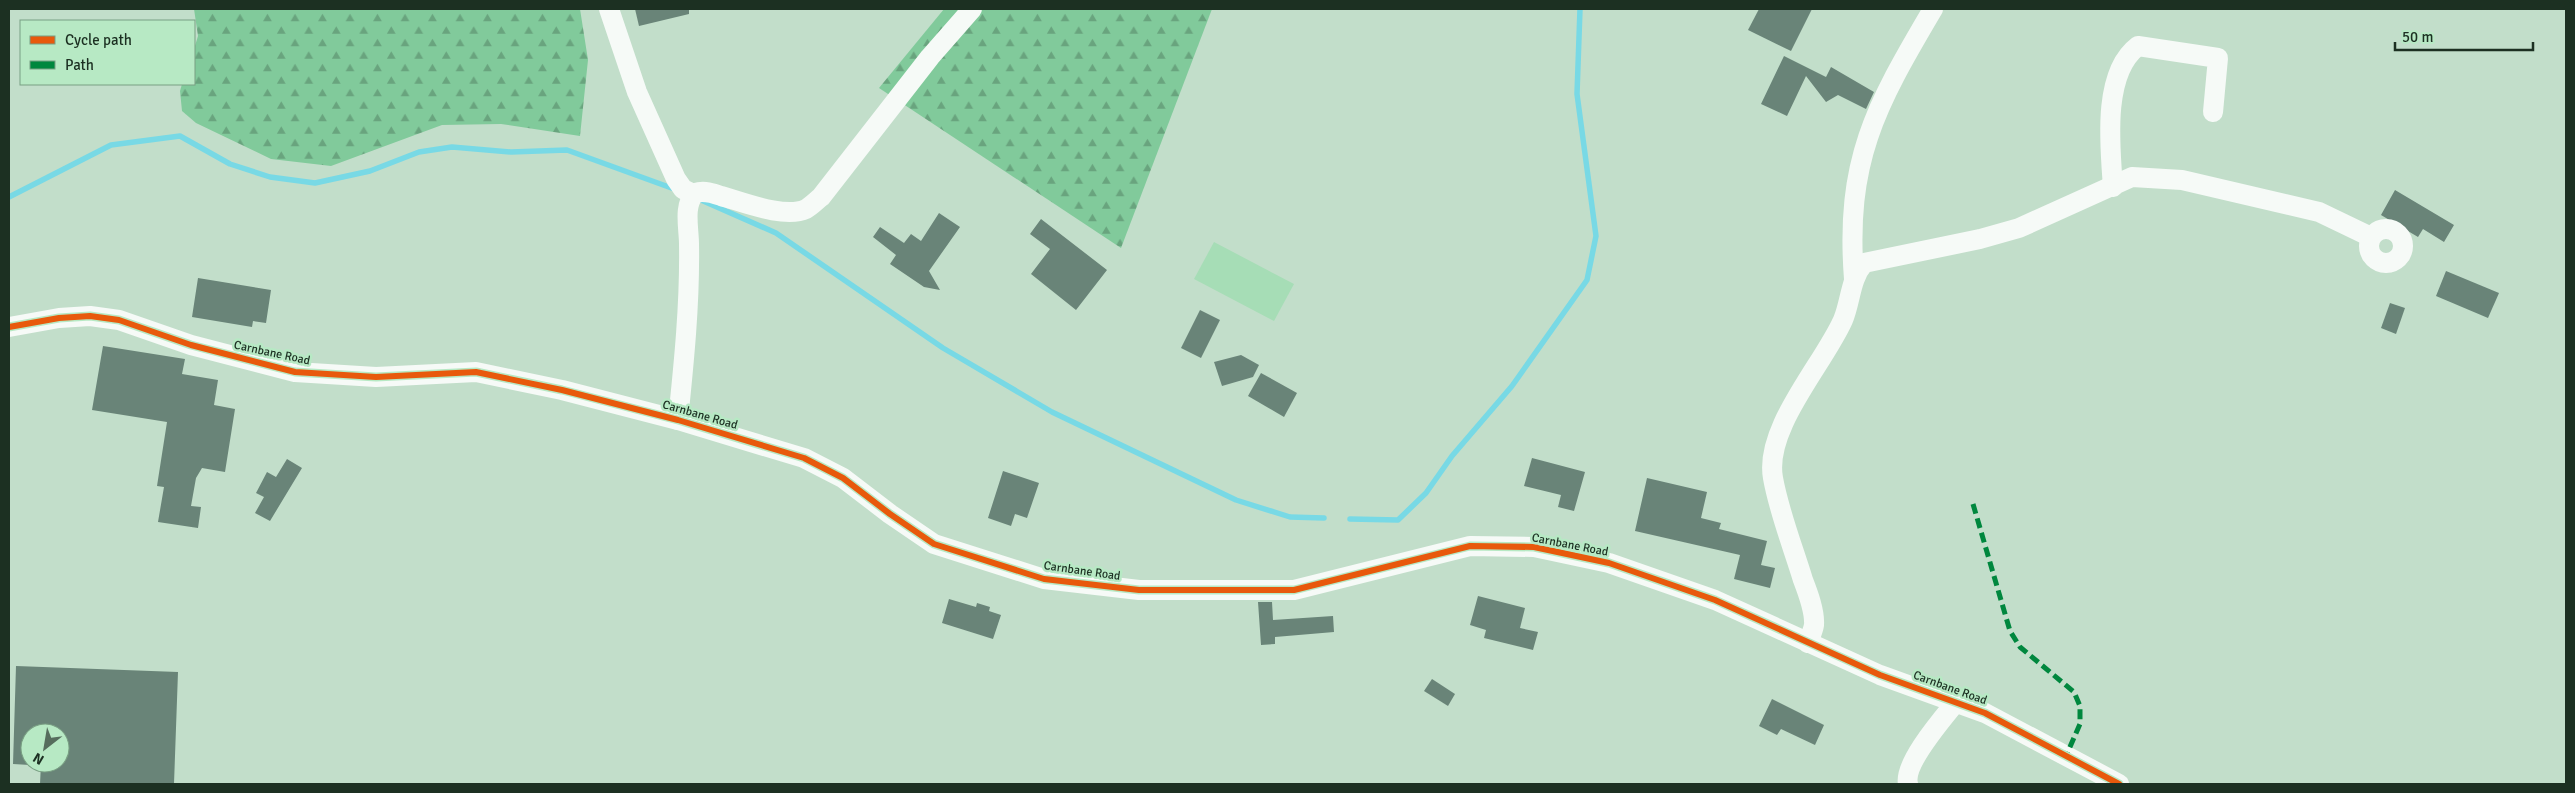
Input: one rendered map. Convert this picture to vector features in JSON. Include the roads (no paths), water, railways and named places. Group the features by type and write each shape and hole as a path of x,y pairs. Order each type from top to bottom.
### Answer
{"street":[{"path":"609,9 637,92 676,179 683,189 692,196"},
{"path":"678,420 686,345 688,213 692,196 700,191 768,209 789,212 804,210 812,205 821,197 930,57 972,9"},
{"path":"1808,643 1814,624 1809,598 1776,491 1772,464 1776,441 1797,399 1822,359 1843,319 1854,279 1853,205 1856,181 1870,128 1889,85 1934,9"},
{"path":"2113,187 2109,136 2117,75 2128,54 2138,46 2218,58 2213,112"},
{"path":"1854,279 1864,263 1980,239 2018,228 2132,177 2182,180 2319,212 2372,237"},
{"name":"Carnbane Road","path":"9,327 59,318 90,316 110,318 190,345 295,372 376,377 476,372 562,390 678,420 804,458 844,478 890,514 934,544 1044,579 1139,590 1294,590 1470,546 1534,547 1609,563 1697,594 1880,674 1985,713 2119,784"},
{"path":"1908,784 1910,769 1928,738 1956,702"}],"waterway":[{"path":"1350,519 1398,520 1426,493 1452,456 1512,386 1587,280 1596,236 1577,94 1580,9"},
{"path":"9,197 111,145 180,136 230,164 270,177 315,183 370,171 419,152 452,147 511,152 567,150 677,190"},
{"path":"701,200 776,233 943,348 1052,412 1236,500 1290,517 1324,518"}]}
